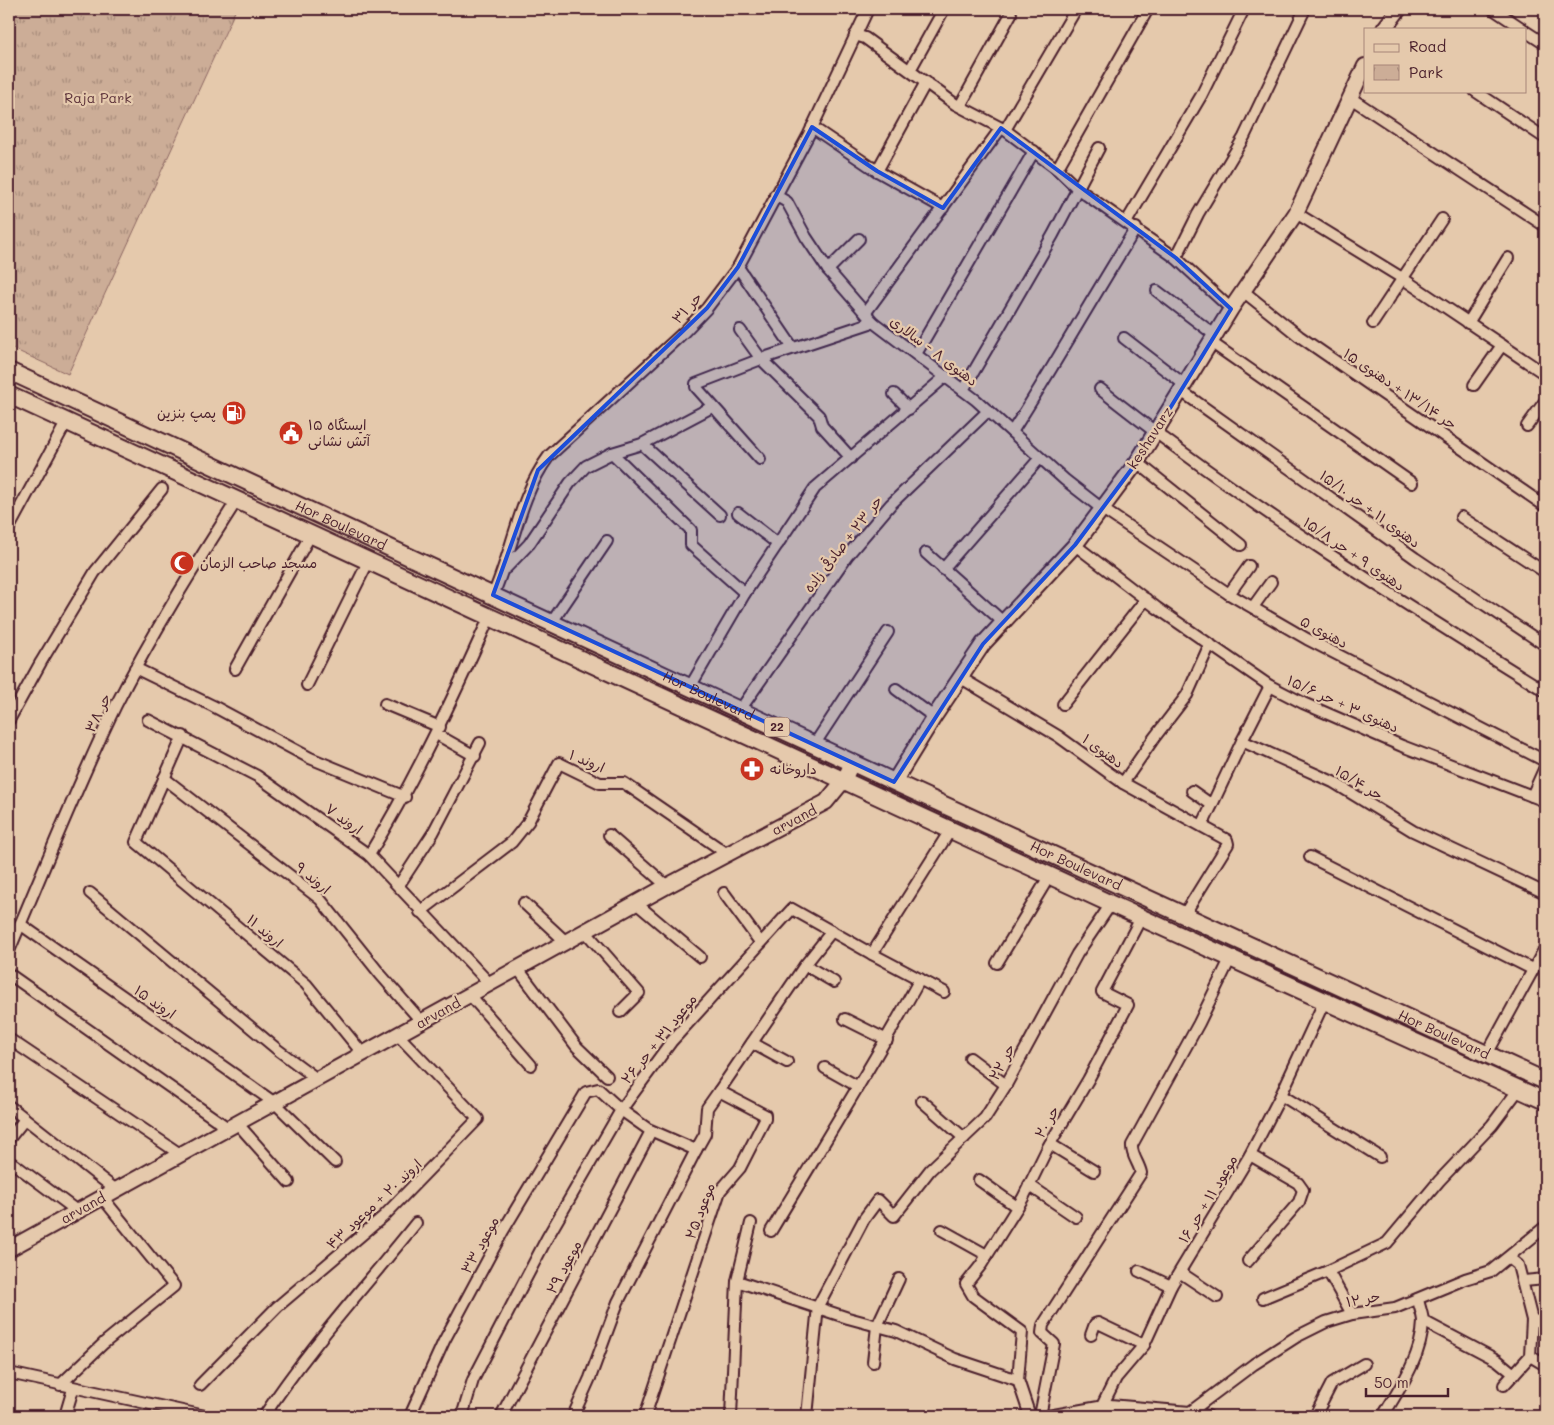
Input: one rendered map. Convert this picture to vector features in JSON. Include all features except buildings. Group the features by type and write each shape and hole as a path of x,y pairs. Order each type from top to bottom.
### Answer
{"main road":[{"name":"Hor Boulevard","path":"9,372 552,622 852,763 1545,1081"},
{"name":"Hor Boulevard","path":"9,395 951,828 1111,904 1142,916 1545,1101"}],"street":[{"name":"حر ۳۱","path":"493,595 505,568 511,539 538,470 549,456 684,332 707,308 738,267 812,127 868,9"},
{"path":"910,70 944,9"},
{"path":"866,312 1003,129 1076,9"},
{"path":"1057,169 1148,9"},
{"path":"1127,221 1201,96 1244,9"},
{"path":"1176,258 1198,214 1244,137 1304,9"},
{"path":"1385,28 1399,9"},
{"path":"1493,9 1521,28"},
{"path":"960,106 1011,14"},
{"path":"1526,31 1545,44"},
{"path":"855,35 864,38 960,106 1003,129 1034,151 1078,189 1127,221 1176,258 1231,310"},
{"name":"keshavarz","path":"894,782 934,717 984,644 1002,621 1075,545 1137,462 1243,291 1296,213 1364,68"},
{"path":"877,170 926,82"},
{"path":"1476,92 1545,138"},
{"path":"1349,97 1545,226"},
{"path":"812,127 877,170 943,208"},
{"path":"963,390 1078,189 1099,148"},
{"path":"916,354 1034,151"},
{"name":"دهنوی ۸ - سالاری","path":"775,195 787,202 806,237 828,270 873,322 946,376 1101,508"},
{"path":"1296,213 1402,278 1545,374"},
{"path":"1373,324 1442,219"},
{"path":"1012,432 1066,347 1101,284 1136,228"},
{"path":"828,270 859,239"},
{"path":"1468,323 1508,258"},
{"path":"738,267 793,348"},
{"name":"حر ۱۳/۱۴ + دهنوی ۱۵","path":"1243,291 1300,336 1545,506"},
{"path":"1157,292 1214,339 1412,483"},
{"path":"760,459 712,407 696,387 696,384 761,359 873,322"},
{"path":"740,330 761,359 819,416 822,426 851,458"},
{"name":"دهنوی ۱۱ + حر ۱۵/۱۰","path":"1124,338 1183,388 1415,558 1545,645"},
{"path":"1474,385 1502,345"},
{"path":"690,687 745,593 815,488 946,376"},
{"name":"دهنوی ۹ + حر ۱۵/۸","path":"1100,389 1154,432 1280,522 1388,594 1545,691"},
{"path":"894,394 909,409"},
{"path":"1527,426 1545,401"},
{"path":"505,568 529,544 570,483 586,466 612,453 642,444 712,407"},
{"name":"حر ۲۳ + صادقی زاده","path":"740,710 847,556 891,504 988,411"},
{"path":"9,528 66,422"},
{"path":"642,444 720,515"},
{"path":"612,453 691,530 691,545 745,593"},
{"path":"943,569 1040,458"},
{"path":"1137,462 1241,545"},
{"path":"9,720 41,662 96,572 162,489"},
{"name":"حر ۳۸","path":"9,951 62,822 135,668 190,574 237,500"},
{"name":"دهنوی ۵","path":"1101,508 1228,594 1307,639 1545,761"},
{"path":"738,513 778,544"},
{"path":"1461,517 1545,572"},
{"path":"235,669 311,534"},
{"path":"552,622 607,541"},
{"name":"دهنوی ۳ + حر ۱۵/۶","path":"1075,545 1146,599 1270,686 1303,703 1402,746 1545,801"},
{"path":"926,553 1002,621"},
{"path":"307,685 369,560"},
{"path":"1228,594 1249,566"},
{"path":"1253,607 1271,582"},
{"path":"1063,704 1146,599"},
{"path":"370,855 405,797 438,731 490,616"},
{"path":"814,745 888,632"},
{"path":"1123,783 1154,738 1188,695 1210,644"},
{"path":"135,668 213,706 310,758 405,797"},
{"name":"دهنوی ۱","path":"961,678 1058,736 1123,783 1227,840 1228,844 1184,915"},
{"path":"1202,826 1270,686"},
{"path":"896,690 934,717"},
{"path":"385,704 438,731 475,756"},
{"name":"اروند ۷","path":"148,720 183,736 257,776 370,855 399,885 420,912 490,984"},
{"path":"164,778 183,736"},
{"name":"حر ۱۵/۴","path":"1242,741 1333,782 1413,831 1545,893"},
{"path":"399,885 433,833 475,756 480,743"},
{"name":"اروند ۱","path":"420,912 512,842 528,822 559,763 600,783 624,783 729,855"},
{"name":"arvand","path":"9,1249 518,968 638,904 667,886 729,855 826,802 844,780 852,763"},
{"path":"1532,796 1545,767"},
{"name":"اروند ۱۱","path":"164,778 136,842 306,984 363,1054"},
{"name":"اروند ۹","path":"164,778 320,899 380,974 422,1022"},
{"path":"1192,791 1212,805"},
{"path":"872,954 951,828"},
{"path":"609,835 667,886"},
{"path":"1310,857 1532,969"},
{"path":"997,963 1050,875"},
{"path":"90,893 278,1050 317,1079"},
{"path":"724,893 760,942"},
{"path":"524,903 566,942"},
{"path":"638,904 700,957"},
{"name":"حر ۲۲","path":"818,1306 864,1219 878,1200 894,1216 930,1170 986,1118 1077,954 1111,904"},
{"name":"موعود ۳۱ + حر ۲۶","path":"462,1416 473,1380 547,1238 620,1110 671,1042 792,909 944,992"},
{"name":"حر ۲۰","path":"1018,1380 1022,1332 973,1296 966,1288 968,1280 987,1255 1018,1207 1050,1144 1088,1080 1128,1005 1102,992 1142,916"},
{"name":"اروند ۱۵","path":"20,924 275,1103 335,1162"},
{"path":"572,1416 590,1378 618,1302 705,1134 707,1108 805,965 832,931"},
{"path":"585,932 639,993 620,1012"},
{"path":"1486,1054 1545,948"},
{"path":"1040,1416 1054,1344 1042,1332 1043,1325 1141,1174 1139,1164 1131,1148 1199,1023 1232,957"},
{"path":"805,965 834,982"},
{"path":"518,968 577,1047 607,1076"},
{"path":"9,974 233,1126 289,1182"},
{"path":"771,1232 857,1086 887,1040 920,979"},
{"path":"470,995 531,1065"},
{"name":"موعود ۱۱ + حر ۱۶","path":"1102,1406 1116,1378 1144,1345 1172,1286 1250,1155 1281,1095 1325,1000"},
{"path":"844,1018 887,1040"},
{"name":"اروند ۲۰ + موعود ۴۳","path":"200,1384 277,1307 384,1216 478,1119 398,1035"},
{"path":"9,1039 180,1154"},
{"path":"752,1043 787,1062"},
{"path":"970,1058 1006,1085"},
{"path":"825,1068 857,1086"},
{"name":"موعود ۳۳","path":"410,1416 444,1341 503,1232 586,1092 598,1089 620,1110"},
{"path":"1263,1298 1328,1271 1387,1243 1438,1181 1492,1125 1519,1089"},
{"name":"موعود ۲۵","path":"645,1416 720,1191 740,1168 765,1115 719,1091"},
{"path":"1281,1095 1380,1157"},
{"path":"922,1101 964,1138"},
{"path":"9,1106 116,1190"},
{"path":"620,1110 651,1131 696,1150"},
{"path":"9,1139 25,1118"},
{"name":"موعود ۲۹","path":"501,1416 651,1131"},
{"path":"1050,1144 1094,1171"},
{"path":"1248,1261 1299,1202 1303,1190 1298,1184 1250,1155"},
{"path":"14,1164 77,1211"},
{"path":"979,1180 1018,1207"},
{"path":"1030,1185 1076,1217"},
{"path":"60,1385 104,1343 174,1286 102,1198"},
{"path":"264,1416 335,1320 416,1223"},
{"path":"731,1416 737,1281 751,1223"},
{"name":"حر ۱۲","path":"1190,1412 1254,1364 1296,1337 1326,1322 1352,1314 1395,1308 1466,1278 1491,1271 1510,1258 1545,1227"},
{"path":"942,1230 987,1255"},
{"path":"1504,1385 1530,1356 1532,1320 1524,1281 1518,1265 1510,1258"},
{"path":"1139,1271 1172,1286"},
{"path":"1328,1271 1352,1314"},
{"path":"1181,1273 1217,1297"},
{"path":"873,1362 877,1326 899,1279"},
{"path":"1524,1281 1545,1279"},
{"path":"737,1281 896,1331 955,1358 1018,1380 1030,1416"},
{"path":"1383,1416 1411,1369 1423,1321 1418,1299"},
{"path":"807,1416 818,1306"},
{"path":"1532,1320 1545,1322"},
{"path":"1423,1321 1497,1360 1514,1374"},
{"path":"1091,1335 1095,1324 1098,1323 1144,1345"},
{"path":"1530,1356 1545,1365"},
{"path":"1316,1416 1332,1383 1364,1364"},
{"path":"9,1373 176,1413 205,1416"},
{"path":"65,1416 73,1389"},
{"path":"1048,1416 1102,1406 1190,1412 1208,1416"}],"highlighted area":[{"path":"812,127 877,171 943,208 1001,128 1176,258 1231,309 1137,462 1075,545 983,644 894,782 493,595 538,470 707,308 738,267"}],"green space":[{"name":"Raja Park","path":"9,9 236,9 68,374 9,347"}],"place":[{"name":"پمپ بنزین","path":"234,413"},
{"name":"ایستگاه ۱۵ آتش نشانی","path":"291,433"},
{"name":"مسجد صاحب الزمان","path":"182,563"},
{"name":"داروخانه","path":"752,769"}]}
